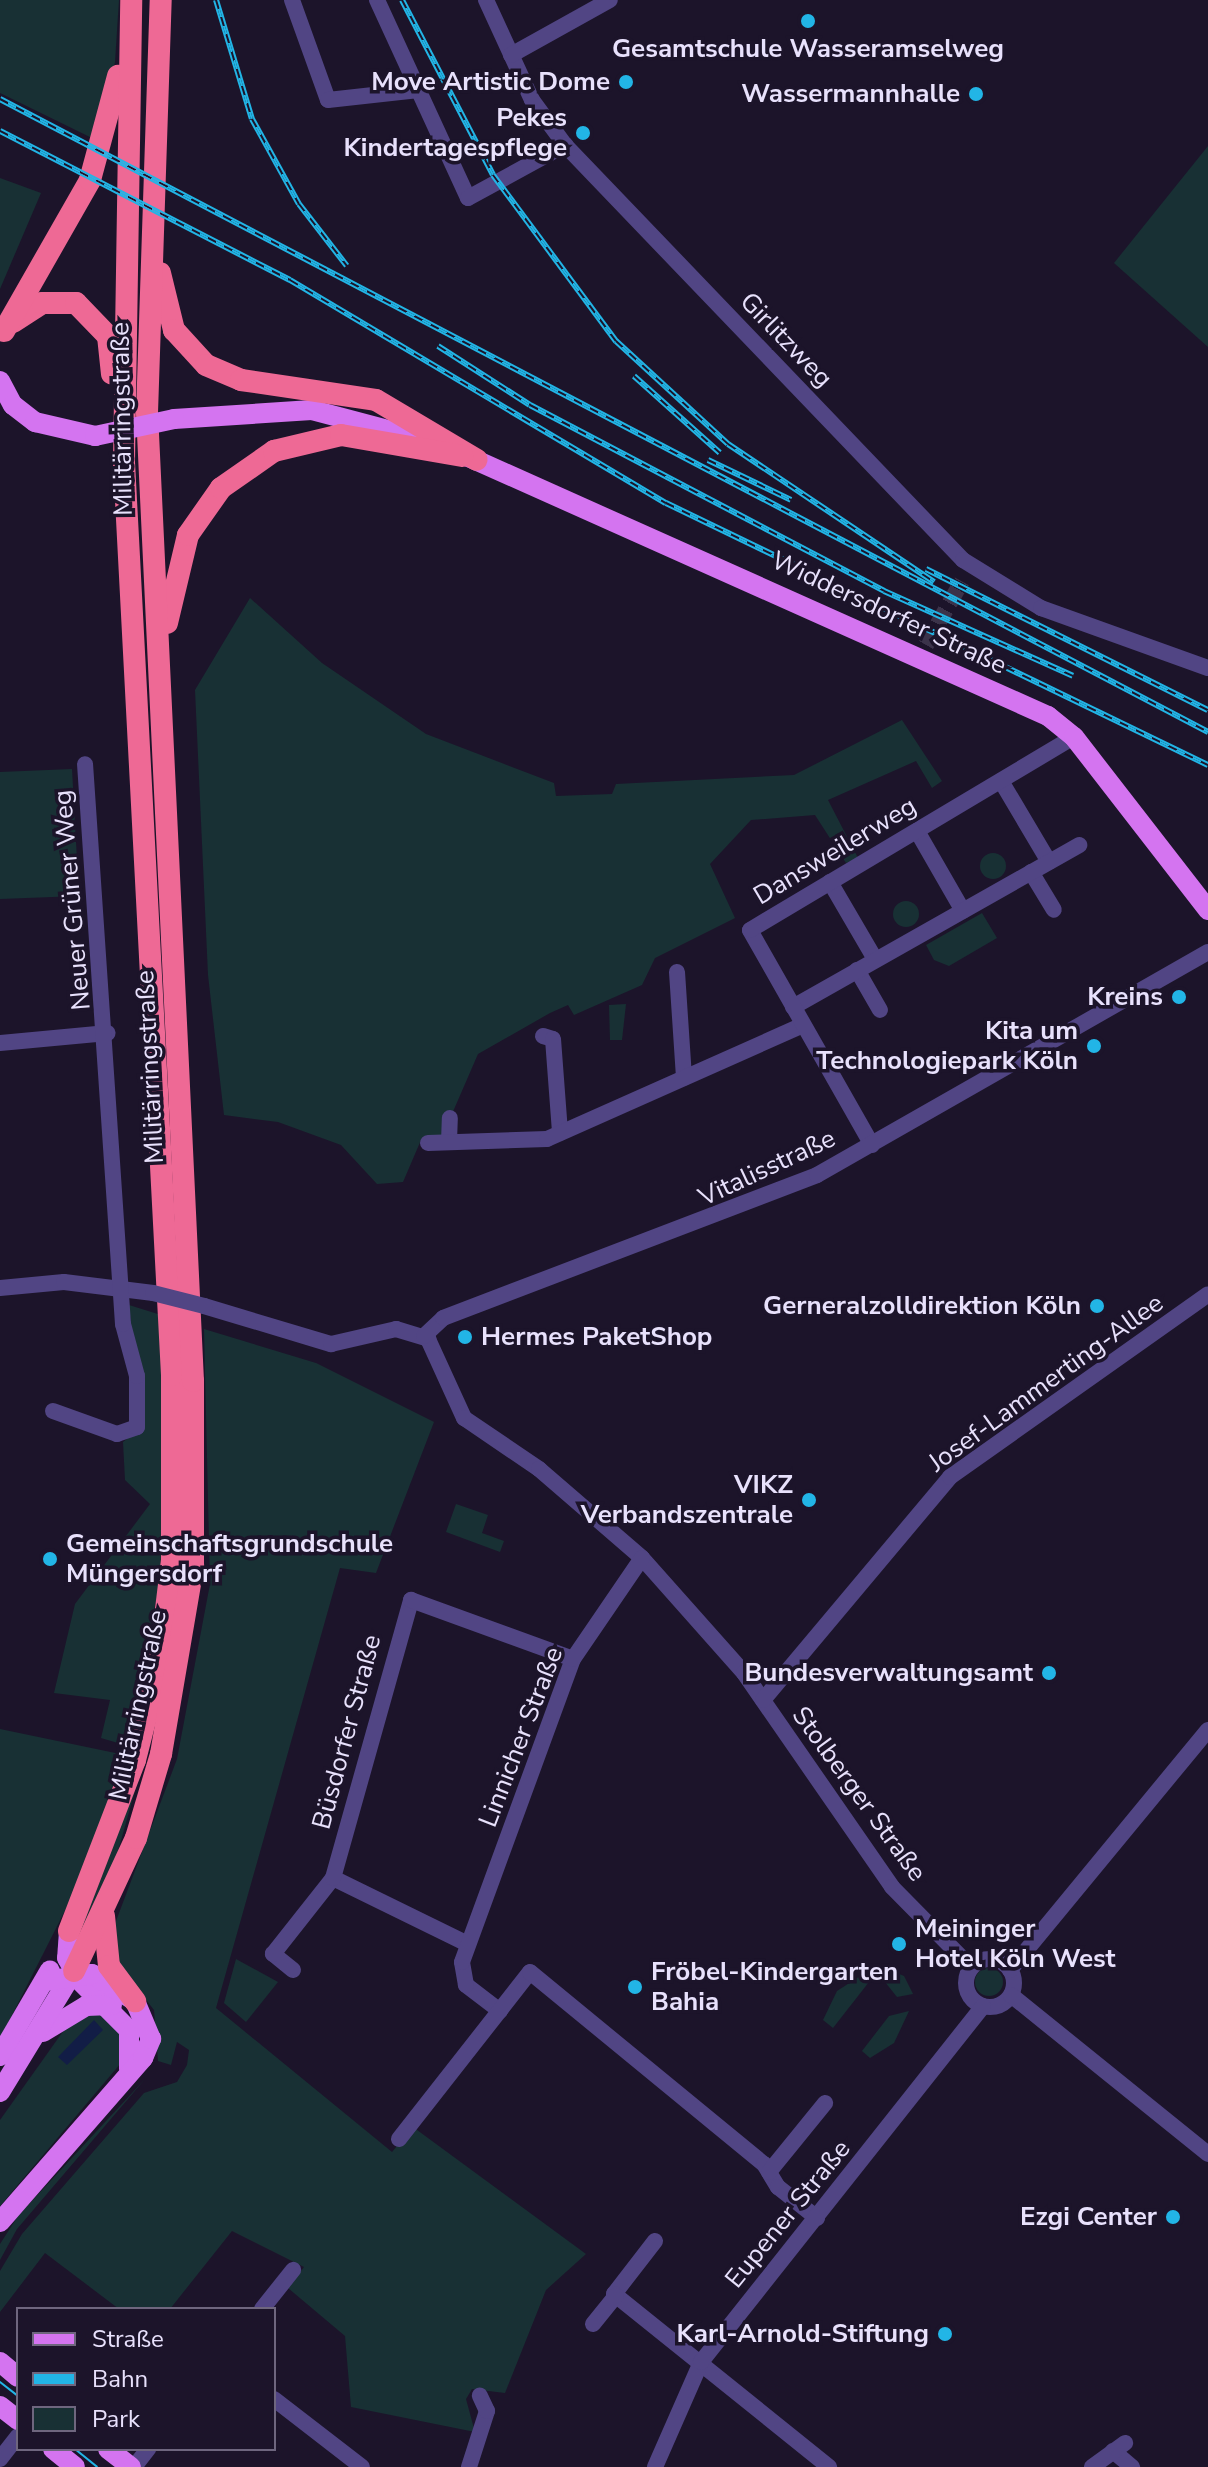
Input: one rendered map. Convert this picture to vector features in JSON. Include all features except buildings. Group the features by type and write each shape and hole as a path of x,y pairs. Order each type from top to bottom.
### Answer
{"highway":[{"path":"2,337 90,180 107,130 130,0"},
{"name":"Militärringstraße","path":"69,1931 135,1760 159,1666 172,1560 172,1375 124,462 130,0"},
{"name":"Militärringstraße","path":"74,1971 104,1913 161,1754 193,1566 193,1381 147,413 153,144 161,0"},
{"path":"153,144 163,302 189,349 241,380 376,400 477,460"},
{"path":"2,337 42,303 76,303 92,314 112,349 124,462"},
{"path":"157,651 188,535 221,488 274,451 341,435 477,460"},
{"path":"104,1913 109,1966 135,2001"}],"main road":[{"name":"Widdersdorfer Straße","path":"0,381 13,405 35,422 95,436 174,419 312,410 411,433 923,651 1030,707 1074,737 1208,910"},
{"path":"69,1931 66,1954 74,1971 112,2005 129,2030 129,2069"},
{"name":"Militärringstraße","path":"0,2056 45,1981 69,1931"},
{"path":"3,2221 151,2039 135,2001 74,1971 45,1981"},
{"name":"Militärringstraße","path":"0,2092 40,2034 74,1971"},
{"path":"40,2034 86,2006 112,2005"},
{"path":"0,2406 16,2418"},
{"path":"55,2451 75,2467"},
{"path":"111,2451 132,2467"}],"street":[{"path":"292,0 328,100 418,90"},
{"path":"377,0 468,198 565,145"},
{"name":"Girlitzweg","path":"486,0 532,100 565,145 967,574 1041,608 1208,668"},
{"path":"511,55 610,0"},
{"name":"Dansweilerweg","path":"872,1145 750,930 1074,737"},
{"name":"Neuer Grüner Weg","path":"53,1411 117,1434 137,1427 85,764"},
{"path":"1001,781 1049,862"},
{"path":"917,831 963,911"},
{"path":"793,1007 1079,845"},
{"path":"1031,872 1054,910"},
{"path":"830,882 875,959"},
{"name":"Vitalisstraße","path":"424,1336 443,1318 766,1199 872,1145 1208,952"},
{"path":"857,970 880,1010"},
{"path":"677,972 684,1078"},
{"path":"428,1143 560,1133 803,1025"},
{"name":"Neuer Grüner Weg","path":"0,1043 108,1033"},
{"path":"543,1036 553,1039 560,1133"},
{"path":"449,1142 450,1118"},
{"path":"0,1288 125,1287 204,1306 319,1341 396,1329 424,1336"},
{"name":"Josef-Lammerting-Allee","path":"763,1700 944,1482 1208,1294"},
{"name":"Stolberger Straße","path":"424,1336 437,1349 464,1418 547,1475 642,1558 763,1700 892,1887 971,1967"},
{"name":"Linnicher Straße","path":"500,2011 461,1977 468,1944 573,1659 642,1558"},
{"name":"Büsdorfer Straße","path":"333,1878 411,1600 573,1659"},
{"path":"1208,1730 1010,1970 1011,1995 1208,2154"},
{"path":"293,1970 273,1954 282,1947 333,1878 468,1944"},
{"path":"1010,1970 986,1959 971,1967 966,1989 983,2006 996,2007 1011,1995"},
{"path":"399,2139 530,1972 769,2172 817,2218"},
{"name":"Eupener Straße","path":"655,2467 701,2362 983,2006"},
{"path":"769,2172 825,2103"},
{"path":"593,2324 655,2241"},
{"path":"264,2307 293,2270"},
{"path":"616,2296 829,2467"},
{"path":"469,2467 487,2411 480,2396"},
{"path":"276,2401 362,2467"},
{"path":"0,2459 16,2439"},
{"path":"1092,2467 1119,2447 1132,2467"},
{"path":"132,2467 146,2451"}],"green space":[{"path":"0,0 119,0 115,62 96,140 0,93"},
{"path":"1208,146 1208,347 1114,263"},
{"path":"0,178 41,193 0,289"},
{"path":"250,598 322,663 426,734 554,783 556,796 612,794 616,784 794,775 902,720 942,781 932,788 916,761 828,800 858,858 846,863 815,815 751,820 710,864 735,918 655,958 642,985 574,1015 568,1005 478,1054 442,1137 421,1140 403,1182 377,1184 341,1145 278,1122 224,1115 208,975 195,690"},
{"path":"72,769 79,896 0,899 0,772"},
{"path":"993,853 1002,857 1006,866 1002,875 993,879 984,875 980,866 984,857"},
{"path":"906,901 916,904 919,914 916,924 906,927 896,924 893,914 896,904"},
{"path":"982,913 997,938 949,966 934,960 926,945"},
{"path":"626,1004 622,1040 610,1040 609,1005"},
{"path":"129,1305 161,1315 163,1564 128,1746 101,1738 110,1700 54,1693 75,1604 150,1504 125,1480 123,1442 141,1428"},
{"path":"204,1329 316,1363 434,1422 376,1573 340,1568 216,2008 392,2152 413,2127 586,2254 546,2290 505,2393 472,2389 466,2399 475,2432 351,2407 345,2336 288,2288 304,2267 232,2231 172,2307 116,2307 45,2253 0,2312 0,2271 22,2234 144,2093 177,2082 187,2065 189,2050 177,2042 171,2065 158,2061 154,2010 113,1958 113,1929 177,1759 210,1584"},
{"path":"456,1504 488,1515 482,1533 504,1541 500,1552 446,1532"},
{"path":"0,1729 125,1755 88,1865 0,2039"},
{"path":"144,1759 116,1858 93,1914 73,1943"},
{"path":"236,1959 278,1982 246,2022 224,2003"},
{"path":"989,1968 999,1972 1003,1982 999,1992 989,1996 979,1992 975,1982 979,1972"},
{"path":"871,1969 869,1982 833,2028 823,2020 837,1991"},
{"path":"888,1969 904,1976 913,1994 897,1997 885,1982"},
{"path":"96,2008 122,2025 121,2063 0,2206 0,2120 69,2023"},
{"path":"909,2011 894,2043 870,2058 862,2051 889,2016"},
{"path":"145,2079 17,2229 0,2260 0,2244 18,2216"}],"water":[{"path":"94,2020 103,2030 67,2065 58,2057"}],"tunnel":[{"path":"926,645 962,581"}],"tram line":[{"path":"0,2382 16,2394"},
{"path":"77,2451 97,2467"}],"railway":[{"path":"216,0 252,119 299,204 347,266"},
{"path":"402,0 493,175 616,341 728,444 934,582"},
{"path":"0,99 1208,732"},
{"path":"0,131 290,280 666,503 1208,765"},
{"path":"438,346 530,405 884,591 1073,676"},
{"path":"634,376 720,453"},
{"path":"708,460 791,500"},
{"path":"926,569 1208,710"}],"place":[{"name":"Gesamtschule Wasseramselweg","path":"808,21"},
{"name":"Move Artistic Dome","path":"626,82"},
{"name":"Wassermannhalle","path":"976,94"},
{"name":"Pekes Kindertagespflege","path":"583,133"},
{"name":"Kreins","path":"1179,997"},
{"name":"Kita um Technologiepark Köln","path":"1094,1046"},
{"name":"Gerneralzolldirektion Köln","path":"1097,1306"},
{"name":"Hermes PaketShop","path":"465,1337"},
{"name":"VIKZ Verbandszentrale","path":"809,1500"},
{"name":"Gemeinschaftsgrundschule Müngersdorf","path":"50,1559"},
{"name":"Bundesverwaltungsamt","path":"1049,1673"},
{"name":"Meininger Hotel Köln West","path":"899,1944"},
{"name":"Fröbel-Kindergarten Bahia","path":"635,1987"},
{"name":"Ezgi Center","path":"1173,2217"},
{"name":"Karl-Arnold-Stiftung","path":"945,2334"}]}
